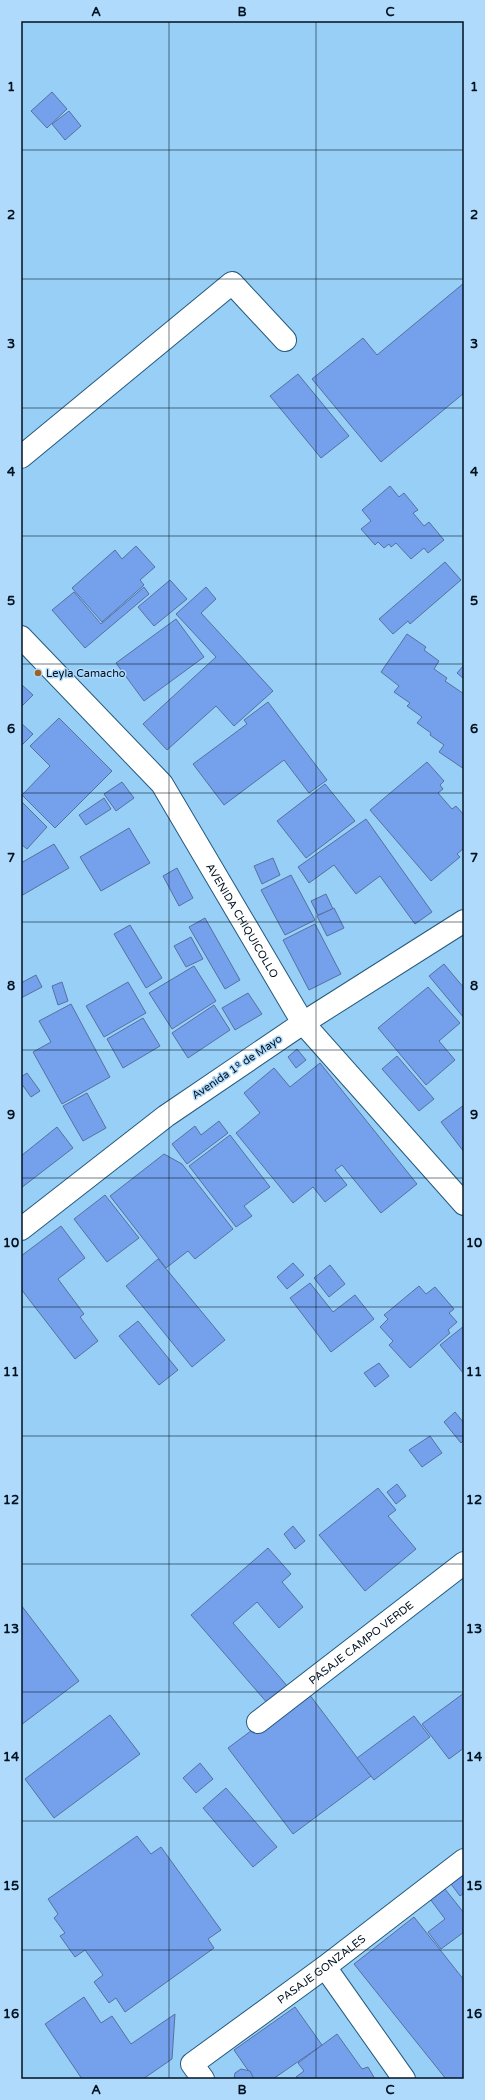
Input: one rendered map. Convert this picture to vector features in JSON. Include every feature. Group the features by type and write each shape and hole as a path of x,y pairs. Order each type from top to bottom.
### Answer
{"main road":[{"path":"21,457 232,283 285,340"},
{"name":"AVENIDA CHIQUICOLLO","path":"21,637 162,784 304,1023 464,1204"},
{"name":"Avenida 1º de Mayo","path":"21,1229 166,1116 304,1023 464,921"},
{"name":"PASAJE CAMPO VERDE","path":"258,1722 464,1563"},
{"name":"PASAJE GONZALES","path":"203,2079 192,2064 325,1967 464,1860"},
{"path":"325,1967 404,2079"}],"building":[{"path":"52,92 67,109 47,128 31,111"},
{"path":"69,111 81,126 65,140 52,124"},
{"path":"464,283 464,393 381,462 312,379 363,338 377,355"},
{"path":"298,374 349,436 321,458 270,396"},
{"path":"390,486 399,497 404,493 418,510 413,513 424,526 429,522 444,540 428,553 424,548 411,559 396,543 391,547 389,544 384,548 378,542 375,545 361,529 371,521 362,510"},
{"path":"136,546 155,567 140,580 144,585 102,622 72,588 115,550 122,559"},
{"path":"445,562 461,580 410,624 408,621 393,634 379,619"},
{"path":"170,580 187,599 154,626 138,607"},
{"path":"144,587 149,594 85,648 52,610 74,592 101,624"},
{"path":"206,587 216,599 201,613 273,691 234,726 216,706 167,750 143,724 216,657 176,614"},
{"path":"176,619 204,657 144,701 116,663"},
{"path":"407,634 426,647 424,650 439,661 434,669 447,678 445,681 464,694 464,769 439,752 444,745 417,723 422,717 407,706 410,703 394,692 399,686 381,672"},
{"path":"464,665 464,679 457,673"},
{"path":"21,684 33,695 21,707"},
{"path":"268,702 327,780 309,793 284,760 224,805 193,764 247,724 244,720"},
{"path":"59,718 112,771 55,828 22,795 50,766 30,746"},
{"path":"21,723 33,734 21,746"},
{"path":"427,762 444,781 440,785 443,789 438,793 452,809 456,806 464,815 464,848 457,854 460,857 431,881 370,810"},
{"path":"122,782 134,798 116,811 104,794"},
{"path":"325,784 355,821 306,858 277,821"},
{"path":"104,798 111,809 86,825 79,815"},
{"path":"21,801 47,827 27,849 21,844"},
{"path":"366,819 432,912 415,924 380,876 356,894 334,865 309,883 298,867"},
{"path":"129,828 150,863 101,891 80,857"},
{"path":"54,844 69,868 21,896 21,863"},
{"path":"273,858 280,875 262,884 254,866"},
{"path":"177,868 193,898 179,906 163,876"},
{"path":"291,875 315,920 285,935 261,890"},
{"path":"326,894 333,909 318,915 311,901"},
{"path":"334,908 344,928 327,936 317,916"},
{"path":"205,918 240,980 225,989 189,927"},
{"path":"315,924 341,974 309,990 283,940"},
{"path":"130,925 162,978 146,988 114,934"},
{"path":"191,937 203,959 186,967 174,946"},
{"path":"444,964 464,988 464,1018 429,976"},
{"path":"194,966 216,1001 172,1029 149,993"},
{"path":"36,975 42,987 21,998 21,983"},
{"path":"62,982 68,1001 58,1005 52,986"},
{"path":"128,982 146,1013 104,1037 86,1006"},
{"path":"428,987 460,1023 439,1041 455,1060 426,1085 378,1028"},
{"path":"248,993 262,1014 235,1030 222,1008"},
{"path":"71,1004 110,1077 62,1104 33,1052 51,1042 39,1021"},
{"path":"214,1005 230,1030 188,1058 172,1033"},
{"path":"143,1018 160,1046 123,1068 107,1039"},
{"path":"297,1049 306,1060 296,1068 288,1057"},
{"path":"397,1056 434,1099 419,1111 382,1069"},
{"path":"320,1063 417,1184 381,1213 342,1165 335,1170 347,1185 325,1202 313,1187 293,1203 236,1133 260,1113 244,1093 274,1068 290,1087"},
{"path":"27,1073 40,1091 31,1097 21,1083 21,1077"},
{"path":"87,1093 106,1128 83,1141 63,1106"},
{"path":"464,1105 464,1152 441,1122"},
{"path":"219,1121 228,1133 187,1164 172,1144 195,1126 201,1135"},
{"path":"57,1127 73,1148 21,1188 21,1156"},
{"path":"230,1135 270,1187 244,1206 252,1216 236,1227 189,1166"},
{"path":"164,1154 182,1164 233,1229 195,1259 188,1251 166,1268 110,1196"},
{"path":"105,1195 139,1238 107,1262 74,1219"},
{"path":"61,1226 85,1258 58,1279 84,1314 80,1317 98,1341 75,1359 21,1289 21,1256"},
{"path":"158,1259 225,1340 192,1367 126,1286"},
{"path":"293,1263 304,1275 287,1289 277,1277"},
{"path":"330,1265 345,1284 329,1297 314,1278"},
{"path":"310,1283 333,1312 355,1295 374,1319 331,1352 290,1298"},
{"path":"419,1286 426,1294 435,1287 454,1309 449,1313 457,1322 448,1330 450,1333 410,1368 389,1345 393,1341 380,1327 388,1319 384,1315"},
{"path":"138,1321 178,1370 159,1385 119,1336"},
{"path":"464,1326 464,1374 440,1345"},
{"path":"379,1363 389,1376 375,1387 364,1373"},
{"path":"455,1412 464,1423 464,1440 461,1443 444,1422"},
{"path":"430,1436 442,1453 422,1467 409,1450"},
{"path":"397,1484 406,1496 396,1504 387,1492"},
{"path":"378,1488 396,1510 388,1516 416,1549 365,1591 319,1535"},
{"path":"293,1526 305,1541 295,1549 284,1534"},
{"path":"268,1548 291,1574 282,1582 303,1607 279,1628 257,1602 233,1623 289,1688 269,1705 191,1615"},
{"path":"21,1605 79,1681 21,1725"},
{"path":"306,1690 371,1776 293,1834 228,1748"},
{"path":"464,1693 464,1748 449,1759 422,1724"},
{"path":"110,1715 140,1754 54,1818 25,1779"},
{"path":"414,1716 430,1737 374,1780 357,1758"},
{"path":"200,1763 213,1779 196,1793 183,1778"},
{"path":"226,1788 277,1847 253,1867 203,1808"},
{"path":"137,1836 151,1854 161,1847 221,1930 208,1939 214,1948 125,2012 116,1998 109,2003 94,1982 103,1975 85,1950 75,1957 60,1936 65,1933 54,1918 58,1914 48,1899"},
{"path":"459,1871 464,1878 464,1893 460,1896 448,1880"},
{"path":"441,1884 464,1913 464,1932 441,1949 428,1932 445,1919 427,1895"},
{"path":"414,1917 464,1980 464,2079 446,2079 354,1964"},
{"path":"84,1997 101,2023 112,2016 131,2044 175,2014 172,2059 143,2079 82,2079 45,2024"},
{"path":"295,2007 322,2045 273,2079 254,2079 234,2050"},
{"path":"337,2034 362,2069 368,2067 375,2079 298,2079 296,2077 304,2071 298,2063"},
{"path":"241,2069 250,2071 254,2079 234,2079 235,2073"}],"place":[{"name":"Leyla Camacho","path":"38,673"}]}
